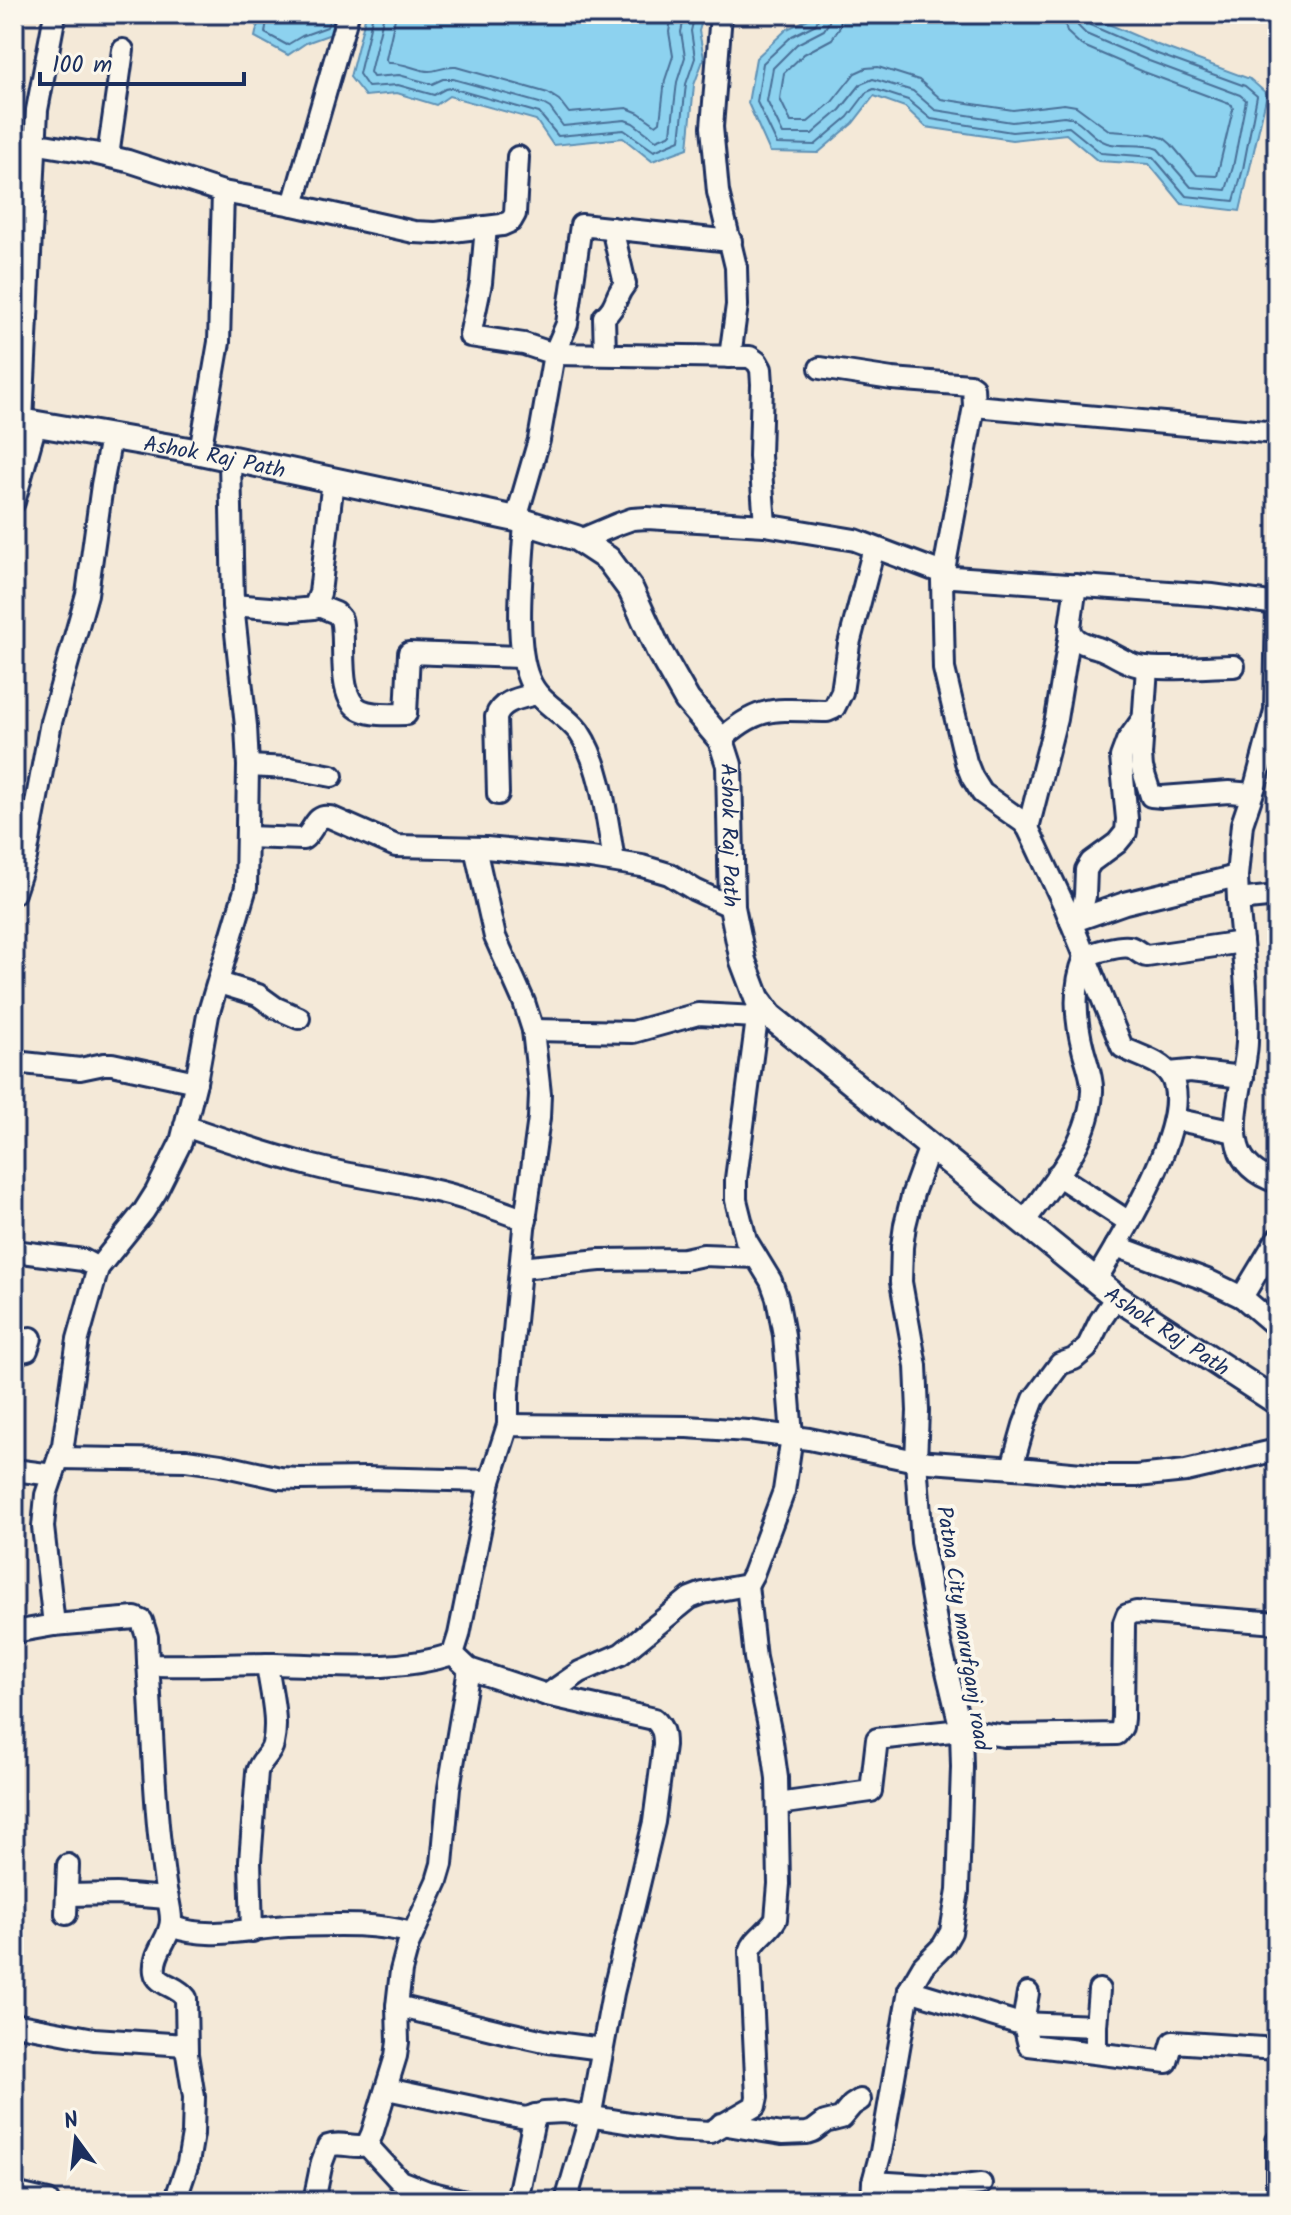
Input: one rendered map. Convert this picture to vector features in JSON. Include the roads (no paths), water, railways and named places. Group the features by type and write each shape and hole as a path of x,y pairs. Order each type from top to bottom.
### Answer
{"main road":[{"name":"Ashok Raj Path","path":"24,421 200,452 520,520 580,540 608,559 631,590 658,649 687,700 721,740 729,765 732,907 757,1008 1116,1297 1277,1402"}],"street":[{"path":"14,502 24,421 39,92 55,14"},
{"path":"293,205 348,14"},
{"path":"721,14 712,127 718,192 736,267 737,305 730,357"},
{"path":"108,156 123,50"},
{"path":"14,140 108,156 223,192 414,232 436,233 502,225 511,221 518,203 518,157"},
{"path":"200,452 219,342 223,192"},
{"path":"614,861 601,790 587,747 577,729 536,694 522,657 520,520 545,416 551,366 567,324 581,225 731,241"},
{"path":"486,227 481,283 470,336 524,344 554,354 750,357 757,362 761,369 760,456 765,525"},
{"path":"605,354 604,317 613,309 618,292 625,284 612,228"},
{"path":"820,368 973,387 974,406 942,581 944,669 966,762 982,793 1028,828 1075,920 1085,957 1122,1047 1162,1066 1174,1083 1174,1119 1156,1171 1096,1280"},
{"path":"974,406 1277,433"},
{"path":"14,893 28,849 51,722 87,594 111,437"},
{"path":"54,1625 43,1527 46,1495 66,1427 78,1339 98,1268 134,1225 156,1192 178,1149 196,1082 208,1015 246,887 248,766 233,605 230,459"},
{"path":"233,605 294,610 308,610 316,605 333,480"},
{"path":"580,540 632,519 765,525 855,540 953,577 1212,595 1277,603 1276,711 1242,824 1237,876 1247,1039 1235,1132 1238,1150 1251,1168 1277,1182"},
{"path":"721,740 745,720 763,712 827,711 834,708 842,692 849,644 874,548"},
{"path":"1028,828 1056,719 1076,585"},
{"path":"316,605 336,613 341,619 346,685 352,704 362,711 406,714 409,653 522,657"},
{"path":"1070,633 1077,641 1102,649 1131,664 1147,667 1234,666"},
{"path":"1147,667 1142,768 1151,796 1229,792 1252,794"},
{"path":"498,794 498,710 510,702 536,694"},
{"path":"1075,920 1085,896 1086,870 1126,832 1121,757 1127,741 1143,720"},
{"path":"248,766 290,768 332,776"},
{"path":"247,837 303,839 318,819 324,816 396,846 475,848 614,861 669,874 732,907"},
{"path":"453,1654 490,1481 508,1425 508,1394 540,1094 533,1030 495,937 475,848"},
{"path":"1075,920 1125,903 1237,876"},
{"path":"1238,900 1277,896"},
{"path":"1085,957 1104,950 1129,947 1147,956 1242,942"},
{"path":"1024,1222 1071,1157 1081,1137 1091,1102 1092,1085 1077,1015 1077,980 1085,957"},
{"path":"219,983 258,995 276,1008 299,1018"},
{"path":"387,2089 526,2118 563,2112 710,2132 755,2106 757,2097 749,1963 752,1945 776,1919 778,1804 774,1758 755,1658 747,1585 761,1556 784,1491 792,1436 779,1309 771,1281 746,1240 736,1191 757,1008 698,1014 633,1032 533,1030"},
{"path":"14,1062 80,1069 112,1064 196,1082"},
{"path":"1169,1073 1190,1071 1243,1077"},
{"path":"1174,1119 1235,1132"},
{"path":"185,1126 218,1139 303,1163 471,1200 526,1220"},
{"name":"Patna City marufganj road","path":"872,2191 909,1990 923,1966 943,1946 951,1932 960,1839 961,1730 939,1638 925,1556 916,1461 916,1366 901,1282 905,1225 930,1146"},
{"path":"1057,1175 1129,1222"},
{"path":"1242,1297 1277,1239"},
{"path":"1116,1246 1207,1280 1242,1297 1277,1327"},
{"path":"14,1251 83,1260 98,1268"},
{"path":"521,1268 600,1260 684,1259 703,1255 756,1257"},
{"path":"1012,1467 1034,1399 1060,1364 1080,1356 1087,1348 1116,1297"},
{"path":"14,1353 27,1350 31,1338"},
{"path":"508,1425 718,1428 792,1436 916,1461 1102,1476 1186,1471 1277,1450"},
{"path":"14,1470 186,1460 280,1478 490,1481"},
{"path":"547,1695 580,1672 621,1654 690,1598 747,1585"},
{"path":"778,1804 871,1791 877,1739 961,1730 1006,1736 1117,1734 1123,1718 1124,1623 1127,1615 1136,1612 1277,1623"},
{"path":"14,1632 135,1618 142,1621 147,1637 156,1810 172,1916 154,1970 161,1982 176,1988 186,1998 186,2045 194,2097 188,2163 175,2201"},
{"path":"148,1662 174,1666 392,1666 453,1654"},
{"path":"453,1654 469,1669 547,1695 654,1719 664,1733 654,1822 602,2049 590,2118 566,2201"},
{"path":"252,1931 250,1861 257,1772 259,1764 272,1748 275,1727 267,1664"},
{"path":"367,2145 387,2089 398,2042 397,2006 401,1971 412,1933 442,1864 449,1788 469,1669"},
{"path":"68,1865 67,1904 116,1894 167,1898"},
{"path":"171,1926 198,1933 287,1926 370,1926 412,1933"},
{"path":"909,1990 1022,2023 1096,2026"},
{"path":"1096,2053 1099,1990"},
{"path":"1028,1993 1022,2023 1029,2045 1167,2062 1173,2042 1277,2049"},
{"path":"397,2006 537,2039 602,2049"},
{"path":"14,2024 94,2039 186,2045"},
{"path":"721,2124 782,2134 807,2133 825,2122 841,2118 860,2100"},
{"path":"517,2201 535,2115"},
{"path":"314,2201 328,2146 335,2143 360,2147 367,2145"},
{"path":"1277,2144 1277,2182"},
{"path":"367,2145 400,2181 465,2201"},
{"path":"872,2191 981,2184"},
{"path":"14,2193 48,2201"}],"water":[{"path":"260,14 340,14 334,33 306,43 288,55 255,37"},
{"path":"366,14 704,14 699,31 704,58 694,85 688,148 652,161 623,138 553,145 536,120 449,96 436,105 397,93 365,96 350,77"},
{"path":"819,14 1085,14 1250,79 1267,94 1240,211 1182,204 1149,164 1098,161 1066,134 1012,140 926,127 905,107 874,96 853,123 818,153 770,152 748,103 756,58 787,29"}]}
